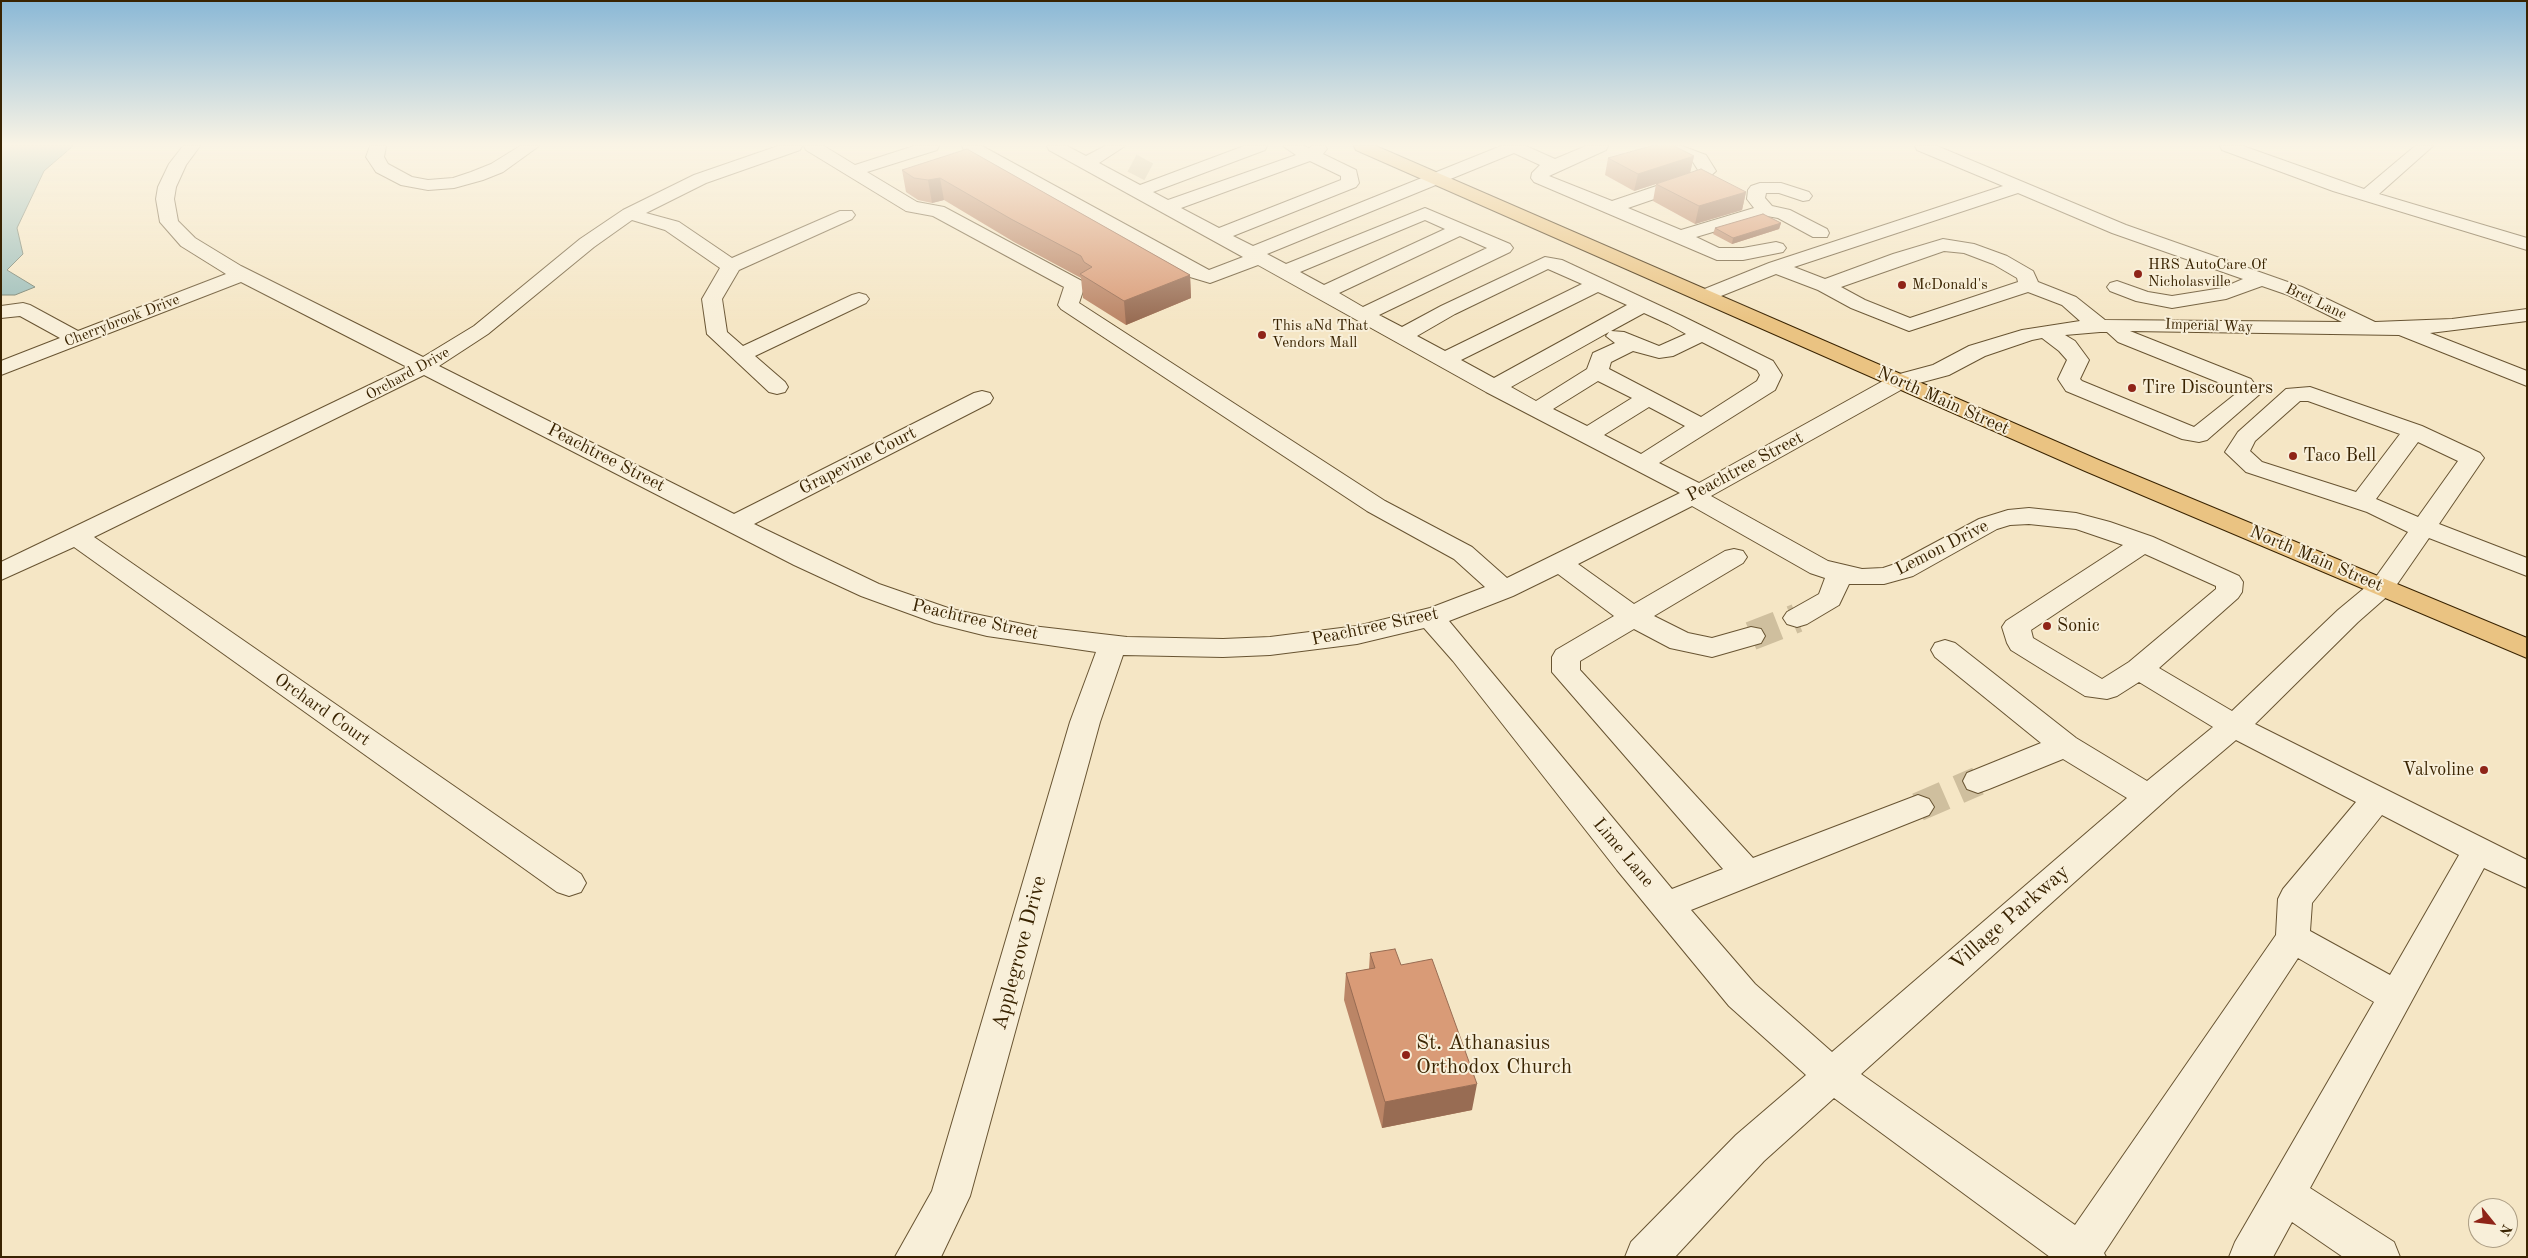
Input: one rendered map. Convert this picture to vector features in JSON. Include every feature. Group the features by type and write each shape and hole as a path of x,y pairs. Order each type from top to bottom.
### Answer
{"main road":[{"name":"North Main Street","path":"1500,205 2093,466 2527,649"}],"street":[{"name":"Peachtree Street","path":"166,205 170,222 188,242 243,274 836,575 906,604 987,627 1032,635 1112,645 1175,648 1270,646 1357,635 1430,617 1504,590 1696,495 1900,381"},
{"name":"Orchard Drive","path":"1,572 348,406 426,366 481,330 587,243 629,214 648,205"},
{"path":"910,205 912,207 938,211 1075,285 1068,305 1376,506 1463,553 1504,590"},
{"path":"1076,205 1197,273 1210,277 1374,205"},
{"name":"Lemon Drive","path":"1162,205 1444,360 1642,464 1800,557 1840,574 1862,577 1884,576 1904,570 1971,532 2008,518 2029,516 2076,521 2144,543 2230,582 2229,592 2139,668"},
{"path":"1166,207 1172,205"},
{"path":"1218,235 1293,205"},
{"path":"1362,315 1503,248 1425,213 1412,205"},
{"path":"1601,205 1680,236 1718,254 1786,251 1881,233 1967,205"},
{"path":"1608,208 1618,205"},
{"path":"1761,205 1766,210"},
{"name":"Bret Lane","path":"2058,205 2119,230 2295,291 2374,330"},
{"path":"2399,205 2527,244"},
{"path":"1680,236 1766,210 1784,214 1820,233"},
{"path":"1284,272 1425,213"},
{"path":"629,214 672,226 732,266"},
{"path":"776,387 717,334 712,299 732,266 846,215"},
{"path":"1704,296 1820,233 1857,225 1881,233"},
{"path":"1323,293 1460,229"},
{"path":"1825,286 1900,258 1943,245 1967,248 2000,260 2026,274 2029,285"},
{"path":"1786,251 1825,286 1858,304 1909,325 2029,285 2069,301 2125,338 2243,384 2250,393 2199,435 2074,386 2068,379 2078,360 2067,346 2045,331"},
{"path":"1402,336 1448,310 1545,263 1556,264 1703,334 1765,366 1771,375 1767,385 1642,464"},
{"name":"Cherrybrook Drive","path":"1,369 243,274"},
{"path":"2117,287 2142,297 2172,302 2226,293 2262,279"},
{"path":"1444,360 1598,284"},
{"path":"741,355 859,299"},
{"path":"1494,387 1643,305"},
{"path":"1,312 23,309 76,339"},
{"name":"Imperial Way","path":"1900,381 1941,370 1992,345 2045,331 2106,326 2374,330 2401,329 2527,315"},
{"path":"1602,329 1642,348 1665,351 1703,334"},
{"path":"2401,329 2527,379"},
{"path":"1537,410 1597,372 1601,358 1633,343"},
{"path":"1597,372 1702,426"},
{"path":"2361,502 2414,432 2310,394 2294,394 2246,437 2237,452 2254,467 2376,507 2423,528 2527,568"},
{"name":"Grapevine Court","path":"734,524 982,398"},
{"path":"1587,436 1648,398"},
{"name":"Village Parkway","path":"1646,1257 1750,1148 2150,797 2234,726 2348,616 2382,587 2472,458 2414,432"},
{"name":"Orchard Court","path":"75,536 569,883"},
{"path":"2144,543 2016,626 2021,642 2095,689 2106,689 2139,668 2234,726 2527,875"},
{"path":"1734,556 1566,657 1566,672 1748,874"},
{"path":"1560,563 1633,617 1680,641 1712,648 1751,636"},
{"path":"1797,618 1830,599 1840,574"},
{"name":"Lime Lane","path":"1430,617 1463,654 1666,905 1742,995 1832,1075 2083,1255"},
{"name":"Applegrove Drive","path":"916,1257 933,1232 950,1196 1085,722 1112,645"},
{"path":"1945,650 2065,746 2150,797"},
{"path":"1978,781 2065,746"},
{"path":"2083,1255 2293,938 2295,899 2377,798"},
{"path":"1666,905 1918,807"},
{"path":"2250,1257 2478,850"},
{"path":"2293,938 2396,996"},
{"path":"2285,1194 2379,1257"}],"water":[{"path":"1,205 28,205 17,228 23,254 7,270 35,287 15,295 1,295"}],"building":[{"path":"986,205 1066,205 1190,275 1124,301 1080,274 1092,267 1084,262 1081,256"},
{"path":"1763,214 1781,223 1733,238 1715,228"},
{"name":"St. Athanasius Orthodox Church","path":"1395,949 1401,965 1432,959 1477,1084 1385,1102 1346,973 1375,968 1370,953"}],"tunnel":[{"path":"1751,636 1797,618"},
{"path":"1918,807 1978,781"}],"place":[{"name":"HRS AutoCare Of Nicholasville","path":"2138,274"},
{"name":"McDonald's","path":"1902,285"},
{"name":"This aNd That Vendors Mall","path":"1262,335"},
{"name":"Tire Discounters","path":"2132,388"},
{"name":"Taco Bell","path":"2293,456"},
{"name":"Sonic","path":"2047,626"},
{"name":"Valvoline","path":"2484,770"},
{"name":"St. Athanasius Orthodox Church","path":"1406,1055"}]}
